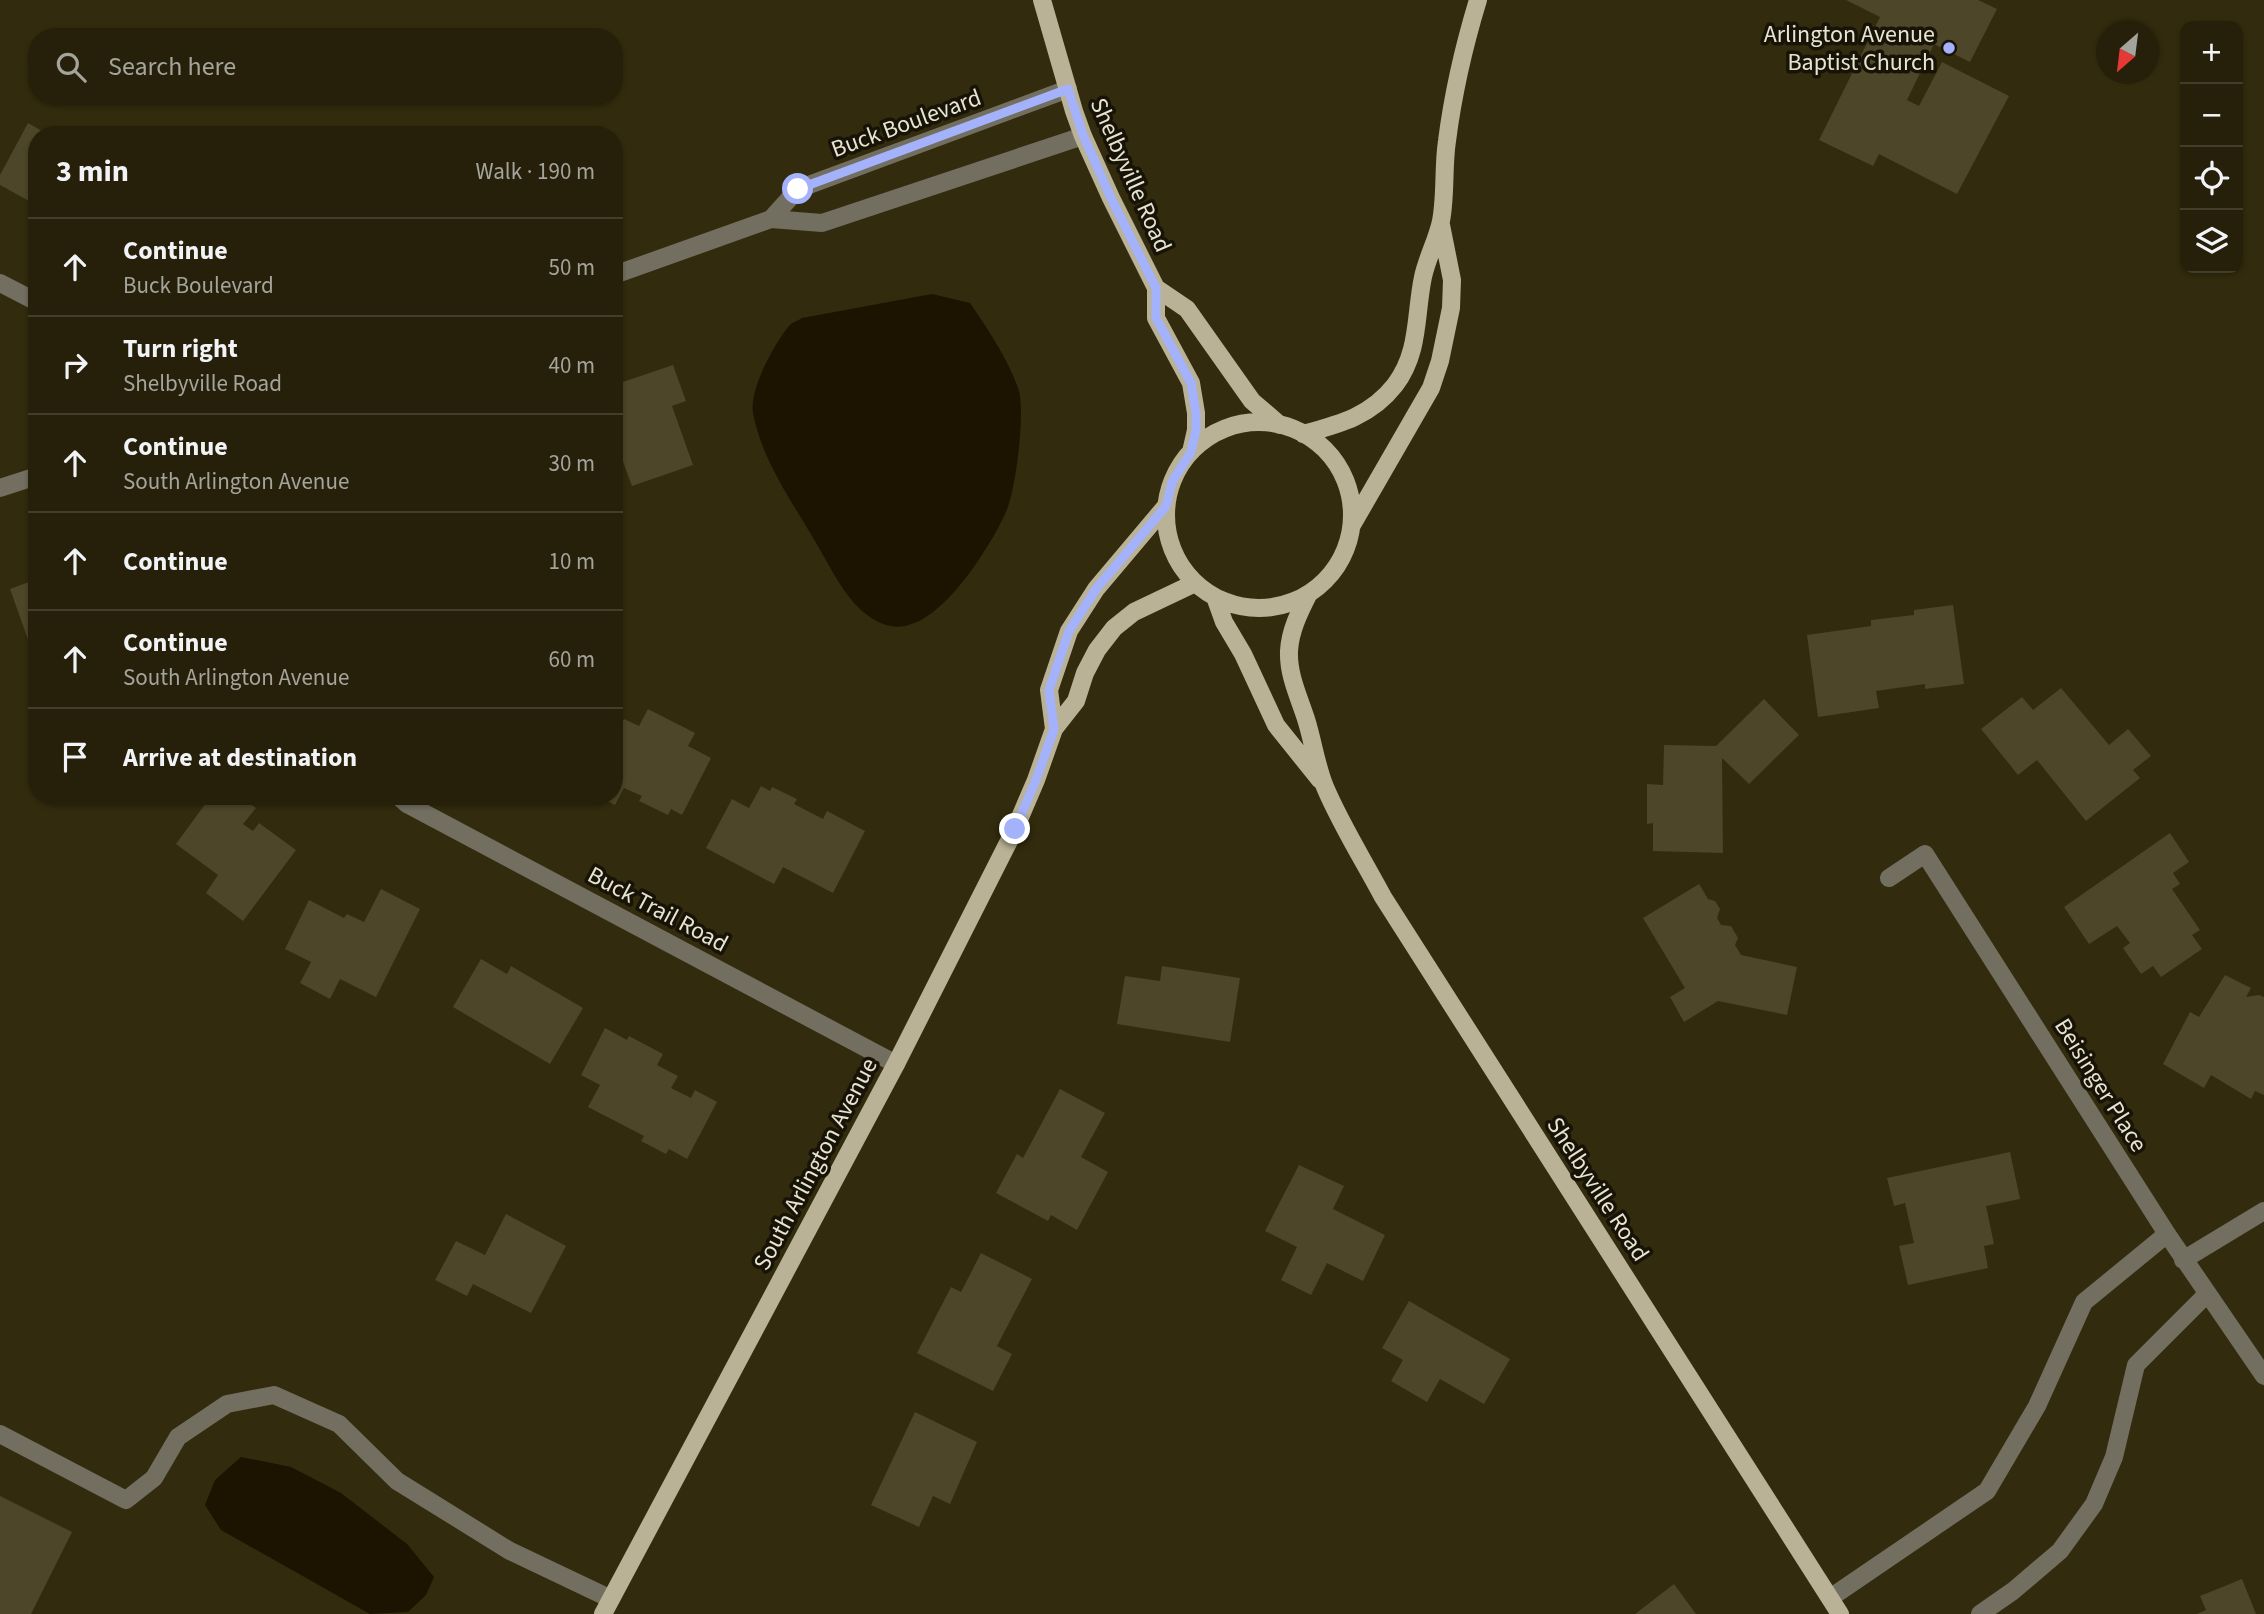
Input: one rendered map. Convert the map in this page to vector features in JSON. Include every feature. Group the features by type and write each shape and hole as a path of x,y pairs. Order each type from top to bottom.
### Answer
{"main road":[{"name":"Shelbyville Road","path":"1042,0 1083,135 1156,288"},
{"path":"1303,434 1345,423 1366,413 1398,382 1412,351 1417,333 1422,278 1441,222 1447,141 1465,43 1478,0"},
{"path":"1352,525 1351,501 1338,467 1323,448 1303,434 1280,425 1256,422 1232,426 1210,436 1191,452 1172,482 1166,506 1169,542 1180,564 1195,583 1215,597 1237,606 1261,608 1286,604 1308,595 1327,579 1341,560 1352,525 1431,388 1440,361 1451,308 1452,280 1441,222"},
{"path":"1156,288 1187,309 1252,401 1280,425"},
{"path":"1156,288 1156,318 1184,366 1195,400 1196,430 1191,452"},
{"name":"South Arlington Avenue","path":"1054,729 1049,690 1069,631 1096,589 1166,506"},
{"name":"South Arlington Avenue","path":"607,1607 896,1063 1015,829 1054,729 1076,701 1103,639 1142,607 1195,583"},
{"path":"1308,595 1295,622 1289,652 1294,684 1325,786"},
{"path":"1215,597 1224,622 1243,654 1276,725 1325,786"},
{"name":"Shelbyville Road","path":"1325,786 1382,897 1835,1606"}],"street":[{"name":"Buck Boulevard","path":"771,219 798,189 1068,89"},
{"name":"Buck Boulevard","path":"623,272 771,219 822,223 1083,135"},
{"path":"0,283 28,298"},
{"path":"0,488 28,479"},
{"name":"Buck Trail Road","path":"409,805 896,1063"},
{"name":"Beisinger Place","path":"1889,878 1926,854 2183,1260 2264,1376"},
{"path":"2183,1260 2264,1211"},
{"path":"1835,1606 1987,1491 2037,1406 2084,1302 2167,1234"},
{"path":"1980,1614 2013,1591 2060,1551 2094,1504 2113,1457 2136,1366 2207,1294"},
{"path":"0,1434 126,1500 155,1478 178,1437 227,1404 274,1395 339,1424 397,1481 607,1607"}],"shaded area":[{"path":"932,294 970,303 1004,357 1015,380 1021,402 1018,452 1006,512 975,566 960,586 926,617 908,625 891,626 876,621 863,611 839,582 770,463 757,430 753,403 764,368 776,344 792,323 802,318"},
{"path":"241,1457 291,1467 341,1493 407,1544 434,1577 426,1595 408,1612 370,1614 221,1530 205,1505 215,1480"}],"building":[{"path":"1846,0 1978,0 1997,9 1970,62 1934,44 1907,100 1919,106 1942,62 2009,96 1957,194 1879,154 1873,166 1819,140 1880,17"},
{"path":"28,123 33,126 28,126 28,200 0,185 0,175"},
{"path":"673,365 686,401 672,406 693,465 632,486 623,462 623,382"},
{"path":"28,582 28,640 10,589"},
{"path":"1953,605 1964,684 1925,689 1925,684 1876,691 1879,708 1818,717 1807,635 1871,626 1871,620 1914,615 1914,610"},
{"path":"2061,688 2109,745 2128,729 2151,756 2133,770 2140,778 2086,821 2037,760 2018,775 1981,729 2022,697 2033,710"},
{"path":"1764,699 1799,735 1749,784 1722,758 1723,853 1653,851 1653,823 1647,824 1647,784 1663,785 1664,745 1716,746"},
{"path":"648,709 695,733 688,746 711,758 682,815 671,809 668,815 639,801 642,796 624,788 623,790 623,721 624,719 639,726"},
{"path":"761,786 770,791 772,787 797,799 794,804 823,819 827,811 865,831 833,893 783,867 774,884 706,848 732,799 749,808"},
{"path":"204,805 252,805 256,808 243,824 253,831 259,823 296,850 243,921 206,893 218,875 176,844"},
{"path":"2170,833 2189,862 2173,873 2180,884 2172,889 2200,930 2192,935 2202,949 2161,977 2153,966 2141,974 2123,948 2130,943 2117,926 2089,944 2064,907"},
{"path":"1699,884 1708,899 1715,901 1720,909 1717,918 1721,925 1731,926 1738,938 1735,945 1741,955 1797,967 1787,1015 1718,1001 1684,1022 1670,997 1685,988 1643,918"},
{"path":"381,889 420,909 376,997 340,979 330,999 300,983 311,962 285,949 309,900 344,918 347,914 364,922"},
{"path":"481,959 507,974 511,966 583,1008 550,1064 453,1007"},
{"path":"1162,966 1240,978 1230,1042 1117,1024 1125,976 1160,981"},
{"path":"2225,975 2251,988 2246,997 2264,997 2264,1095 2255,1091 2251,1099 2211,1075 2204,1088 2163,1064 2190,1012 2199,1017"},
{"path":"605,1028 627,1040 629,1036 663,1054 657,1065 678,1076 671,1088 691,1098 695,1090 717,1102 687,1159 669,1149 666,1154 641,1141 644,1136 588,1107 600,1085 581,1075"},
{"path":"1060,1089 1105,1113 1081,1157 1108,1172 1077,1230 1051,1215 1048,1221 996,1193 1017,1154 1023,1158"},
{"path":"2010,1152 2020,1199 1986,1206 1994,1244 1984,1246 1988,1268 1908,1285 1899,1246 1914,1243 1905,1203 1894,1206 1887,1178"},
{"path":"1299,1165 1344,1186 1333,1209 1385,1235 1363,1281 1327,1263 1311,1295 1281,1280 1297,1247 1265,1231"},
{"path":"506,1214 566,1246 531,1313 473,1284 467,1296 435,1280 456,1241 485,1255"},
{"path":"981,1253 1032,1279 997,1346 1012,1354 993,1391 917,1353 951,1287 961,1292"},
{"path":"1409,1301 1510,1359 1484,1404 1440,1379 1427,1402 1391,1381 1403,1360 1382,1348"},
{"path":"915,1412 977,1442 950,1504 933,1496 919,1527 871,1505"},
{"path":"0,1496 72,1532 31,1614 0,1614"},
{"path":"2242,1579 2256,1614 2197,1614 2206,1610 2200,1596"},
{"path":"1674,1584 1696,1614 1635,1614"}],"place":[{"name":"Arlington Avenue Baptist Church","path":"1949,48"}],"route":[{"path":"798,189 1068,89 1083,135 1156,288 1156,318 1191,383 1196,413 1196,430 1191,452 1177,471 1166,506 1096,589 1069,631 1049,690 1054,729 1015,829"}]}
